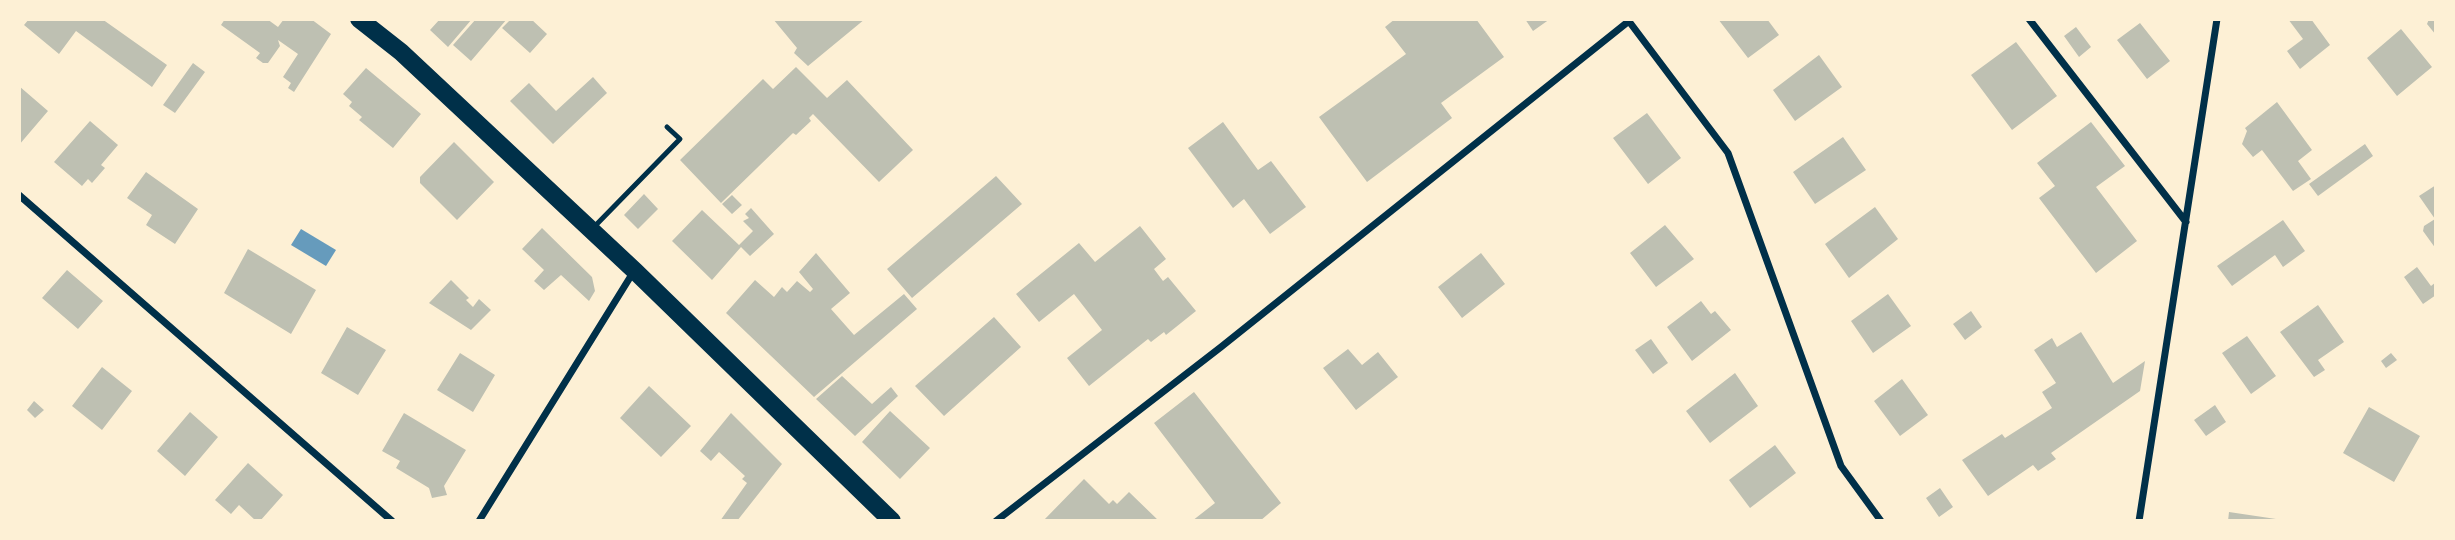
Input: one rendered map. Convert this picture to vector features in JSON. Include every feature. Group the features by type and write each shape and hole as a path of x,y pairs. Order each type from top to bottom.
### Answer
{"main road":[{"path":"359,19 401,52 635,271 892,521"}],"street":[{"path":"2029,19 2186,222"},
{"path":"2139,521 2217,19"},
{"path":"996,521 1232,339 1628,20 1728,153 1841,466 1881,521"},
{"path":"19,195 392,521"},
{"path":"479,521 635,271"}],"lane":[{"path":"591,230 680,139 667,127"}],"water":[{"path":"301,229 336,250 326,266 291,245"}],"building":[{"path":"29,19 102,19 167,65 152,87 76,31 59,54 24,25"},
{"path":"225,19 267,19 278,27 284,19 311,19 331,34 294,92 288,88 291,83 283,77 298,54 278,40 280,46 268,63 263,63 256,58 260,53 221,25"},
{"path":"440,19 472,19 448,47 430,30"},
{"path":"476,19 507,19 471,61 453,45"},
{"path":"511,19 531,19 547,34 530,53 502,28"},
{"path":"773,19 865,19 808,66 794,53 797,48"},
{"path":"1395,19 1476,19 1504,57 1441,103 1452,118 1367,182 1319,117 1406,54 1385,27"},
{"path":"1525,19 1550,19 1533,31"},
{"path":"1718,19 1767,19 1779,35 1748,58"},
{"path":"2288,19 2311,19 2330,45 2300,69 2287,51 2303,39"},
{"path":"2429,19 2436,19 2436,35 2427,24"},
{"path":"2140,23 2170,61 2147,79 2117,40"},
{"path":"2076,27 2091,47 2079,57 2064,36"},
{"path":"2401,29 2432,67 2397,96 2367,58"},
{"path":"2016,42 2057,96 2012,130 1971,75"},
{"path":"1819,55 1842,87 1795,121 1773,90"},
{"path":"193,63 205,72 175,113 163,105"},
{"path":"796,67 827,98 847,80 913,150 879,182 813,114 809,118 811,121 796,135 793,133 721,203 680,160 763,79 773,89"},
{"path":"366,68 421,114 393,148 359,120 362,117 349,106 352,102 343,94"},
{"path":"593,77 607,93 553,144 510,101 529,83 556,111"},
{"path":"19,86 48,111 19,145"},
{"path":"2277,102 2312,150 2298,161 2311,179 2293,191 2262,150 2253,157 2242,144 2247,131 2245,128"},
{"path":"1647,113 1681,158 1648,184 1613,138"},
{"path":"90,121 118,145 101,165 105,168 92,183 88,179 82,186 54,162"},
{"path":"1223,122 1258,170 1271,161 1306,207 1270,234 1244,199 1233,208 1188,148"},
{"path":"2091,122 2125,166 2096,187 2137,241 2096,273 2039,198 2055,186 2037,163"},
{"path":"1843,137 1866,170 1815,204 1793,172"},
{"path":"454,142 494,182 457,220 420,183 420,177"},
{"path":"2365,144 2373,156 2318,196 2309,184"},
{"path":"146,172 198,209 175,244 146,225 152,215 127,198"},
{"path":"996,176 1022,204 912,298 887,269"},
{"path":"2436,185 2436,249 2423,231 2424,226 2435,219 2419,196"},
{"path":"644,194 658,209 638,229 624,215"},
{"path":"732,195 742,205 732,214 722,204"},
{"path":"1875,207 1898,239 1849,278 1825,244"},
{"path":"751,208 774,234 750,256 741,247 712,280 672,241 702,210 739,245 753,231 743,221 749,218 745,214"},
{"path":"2283,220 2305,251 2283,267 2275,255 2232,286 2217,266"},
{"path":"1665,225 1694,259 1656,287 1630,253"},
{"path":"1140,226 1166,259 1154,269 1163,281 1168,277 1196,311 1166,335 1164,332 1151,342 1148,339 1089,386 1067,358 1102,330 1074,294 1039,322 1016,294 1079,243 1095,262"},
{"path":"542,228 592,277 595,291 589,301 561,275 544,290 534,281 544,270 522,249"},
{"path":"248,249 316,290 291,334 224,293"},
{"path":"816,253 850,293 831,309 854,335 904,294 917,309 814,397 726,313 755,280 774,297 782,287 787,292 797,281 810,292 813,289 799,272"},
{"path":"1481,253 1505,284 1462,318 1438,287"},
{"path":"2417,267 2431,286 2436,282 2436,295 2423,304 2404,277"},
{"path":"67,270 103,301 78,329 42,298"},
{"path":"451,280 469,298 466,300 473,307 479,299 491,310 471,330 429,303"},
{"path":"1888,294 1911,326 1873,353 1851,321"},
{"path":"1701,301 1711,314 1715,311 1731,330 1692,361 1667,327"},
{"path":"2318,305 2344,342 2318,360 2325,370 2314,377 2280,332"},
{"path":"1971,311 1982,327 1965,340 1953,324"},
{"path":"994,317 1021,347 944,416 915,386"},
{"path":"347,327 386,350 358,395 321,373"},
{"path":"2081,332 2113,383 2145,361 2140,391 2051,453 2056,459 2038,471 2033,465 1988,496 1962,460 2002,434 2005,438 2052,408 2042,392 2056,383 2034,350 2052,338 2057,347"},
{"path":"2247,336 2276,376 2251,394 2222,353"},
{"path":"1651,339 1668,363 1653,374 1635,350"},
{"path":"1348,349 1362,365 1378,352 1398,377 1356,410 1323,368"},
{"path":"460,353 495,375 473,412 437,390"},
{"path":"2391,353 2397,360 2386,368 2381,361"},
{"path":"102,367 132,391 102,430 72,406"},
{"path":"1735,373 1758,406 1710,443 1686,411"},
{"path":"842,376 872,404 891,387 898,396 855,436 816,399"},
{"path":"1902,379 1928,415 1900,436 1874,401"},
{"path":"649,386 691,426 661,457 620,418"},
{"path":"1194,392 1281,503 1260,521 1192,521 1215,503 1154,423"},
{"path":"34,401 44,410 35,418 27,410"},
{"path":"2215,405 2226,422 2206,436 2194,420"},
{"path":"2369,407 2420,436 2394,482 2343,453"},
{"path":"890,411 930,448 900,479 862,442"},
{"path":"190,412 218,437 185,476 157,451"},
{"path":"404,413 466,450 444,486 447,495 432,498 429,488 396,468 400,461 382,451"},
{"path":"731,413 782,464 737,521 720,521 747,483 742,479 745,476 719,452 711,461 700,451"},
{"path":"1775,445 1796,473 1750,508 1729,480"},
{"path":"248,463 283,495 260,521 256,521 239,505 231,514 215,500"},
{"path":"1084,479 1109,504 1113,500 1117,504 1129,492 1159,521 1043,521"},
{"path":"1940,488 1953,507 1939,517 1926,498"},
{"path":"2229,512 2276,519 2276,521 2228,521"}]}
